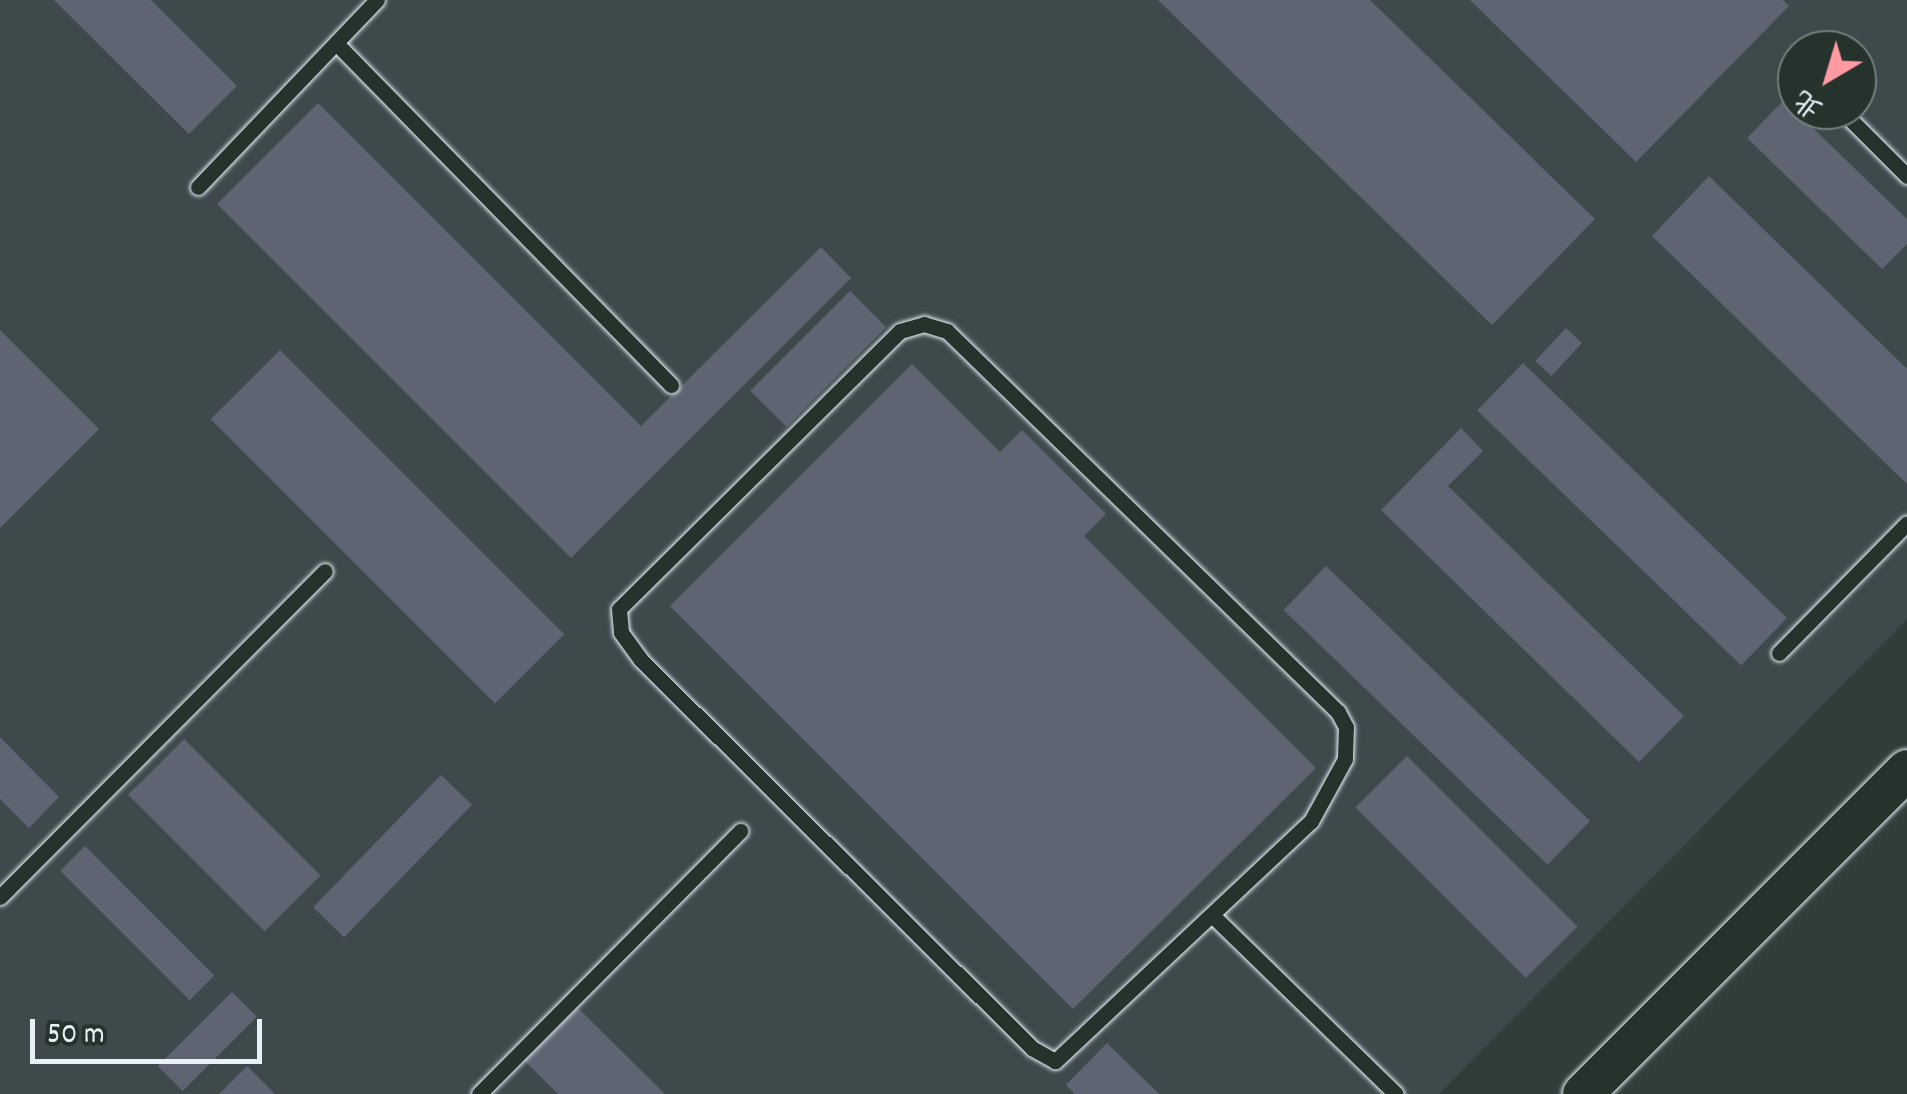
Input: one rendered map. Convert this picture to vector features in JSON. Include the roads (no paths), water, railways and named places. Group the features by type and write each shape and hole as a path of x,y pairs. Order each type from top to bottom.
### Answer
{"street":[{"path":"1583,1094 1907,770"}],"lane":[{"path":"198,187 377,0"},
{"path":"336,44 671,385"},
{"path":"1861,130 1907,176"},
{"path":"924,324 947,331 1338,712 1346,727 1344,759 1311,821 1213,916 1055,1061 1032,1048 641,660 620,632 619,609 900,331 924,324"},
{"path":"1779,653 1907,523"},
{"path":"0,897 325,571"},
{"path":"479,1094 740,831"},
{"path":"1213,916 1396,1094"}]}
